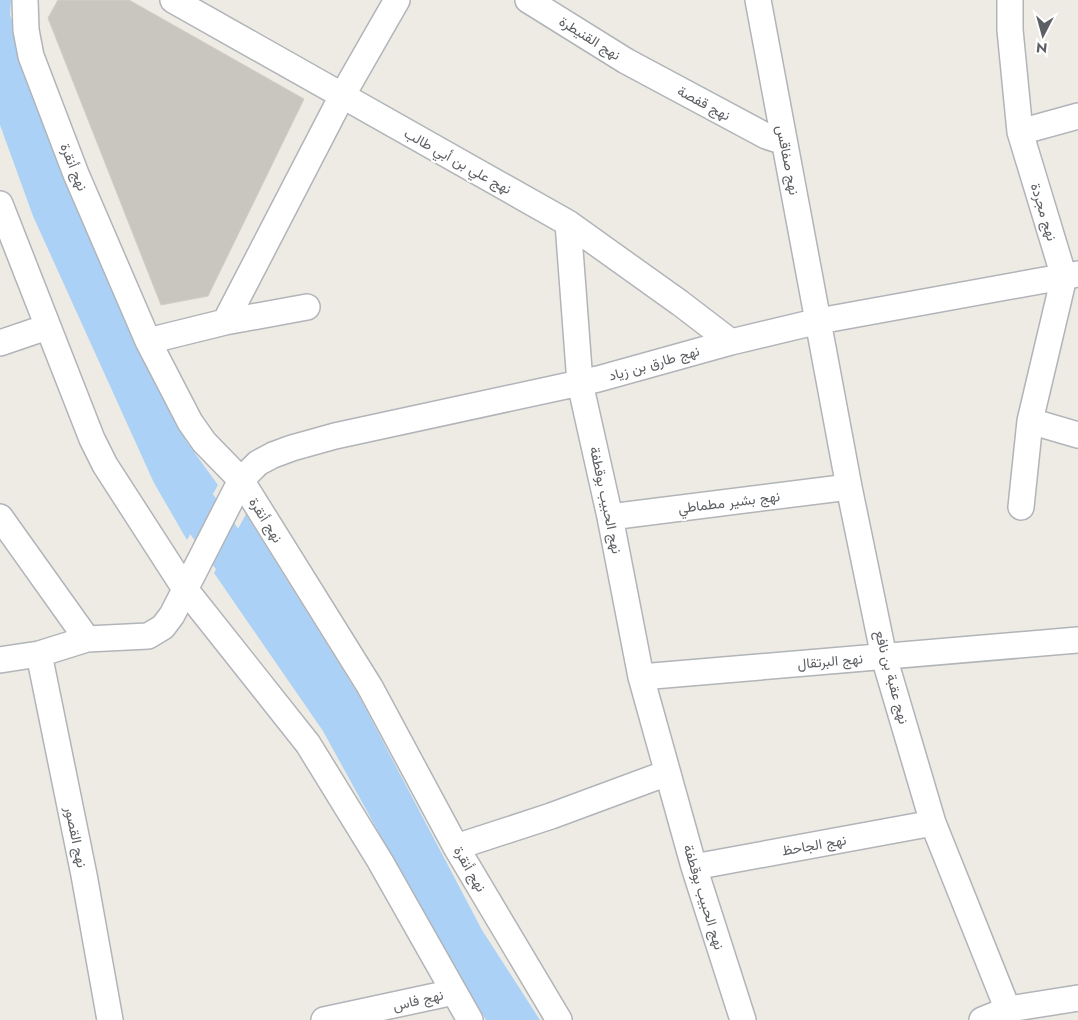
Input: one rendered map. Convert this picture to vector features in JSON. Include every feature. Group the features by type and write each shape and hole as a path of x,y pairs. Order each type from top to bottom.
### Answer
{"street":[{"name":"نهج أنقرة","path":"25,0 26,30 31,56 76,174 148,341 190,422 204,442 241,480 370,687 456,847 559,1020"},
{"name":"نهج علي بن أبي طالب","path":"173,0 568,223 731,342"},
{"path":"225,322 342,96 397,0"},
{"name":"نهج القنيطرة","path":"528,0 626,61"},
{"name":"نهج صفاقس","path":"758,0 819,321"},
{"name":"نهج مجردة","path":"1010,0 1010,30 1020,132 1071,276"},
{"name":"نهج قفصة","path":"626,61 766,136 784,142"},
{"path":"1020,132 1078,116"},
{"path":"0,204 92,439 105,465 185,589 308,744 380,861 470,1020"},
{"name":"نهج الحبيب بوقطفة","path":"568,223 580,383 610,517 641,677 694,867 743,1020"},
{"path":"1020,507 1030,421 1071,276"},
{"name":"نهج طارق بن زياد","path":"0,660 39,654 87,639 148,636 163,627 172,615 241,480 258,463 292,448 335,436 580,383 731,342 819,321 1071,276"},
{"path":"148,341 225,322 307,307"},
{"name":"نهج عقبة بن نافع","path":"819,321 849,487 884,656 933,823 1011,1015"},
{"path":"0,343 47,327"},
{"path":"1030,421 1078,435"},
{"name":"نهج بشير مطماطي","path":"610,517 849,487"},
{"path":"0,518 87,639"},
{"name":"نهج البرتقال","path":"641,677 884,656 1075,646"},
{"name":"نهج القصور","path":"39,654 84,875 110,1020"},
{"path":"456,847 551,816 667,772"},
{"name":"نهج الجاحظ","path":"694,867 933,823"},
{"name":"نهج فاس","path":"324,1020 454,992"},
{"path":"982,1020 1011,1015 1078,998"}],"water":[{"path":"0,0 11,0 10,15 76,205 186,441 218,485 187,540 154,483 33,216 0,125"},
{"path":"246,514 359,696 482,930 540,1020 486,1020 442,948 323,731 214,573"}],"building":[{"path":"58,0 129,0 304,99 208,296 161,305 48,18"}],"waterway":[{"path":"171,464 183,489 261,595"}]}
